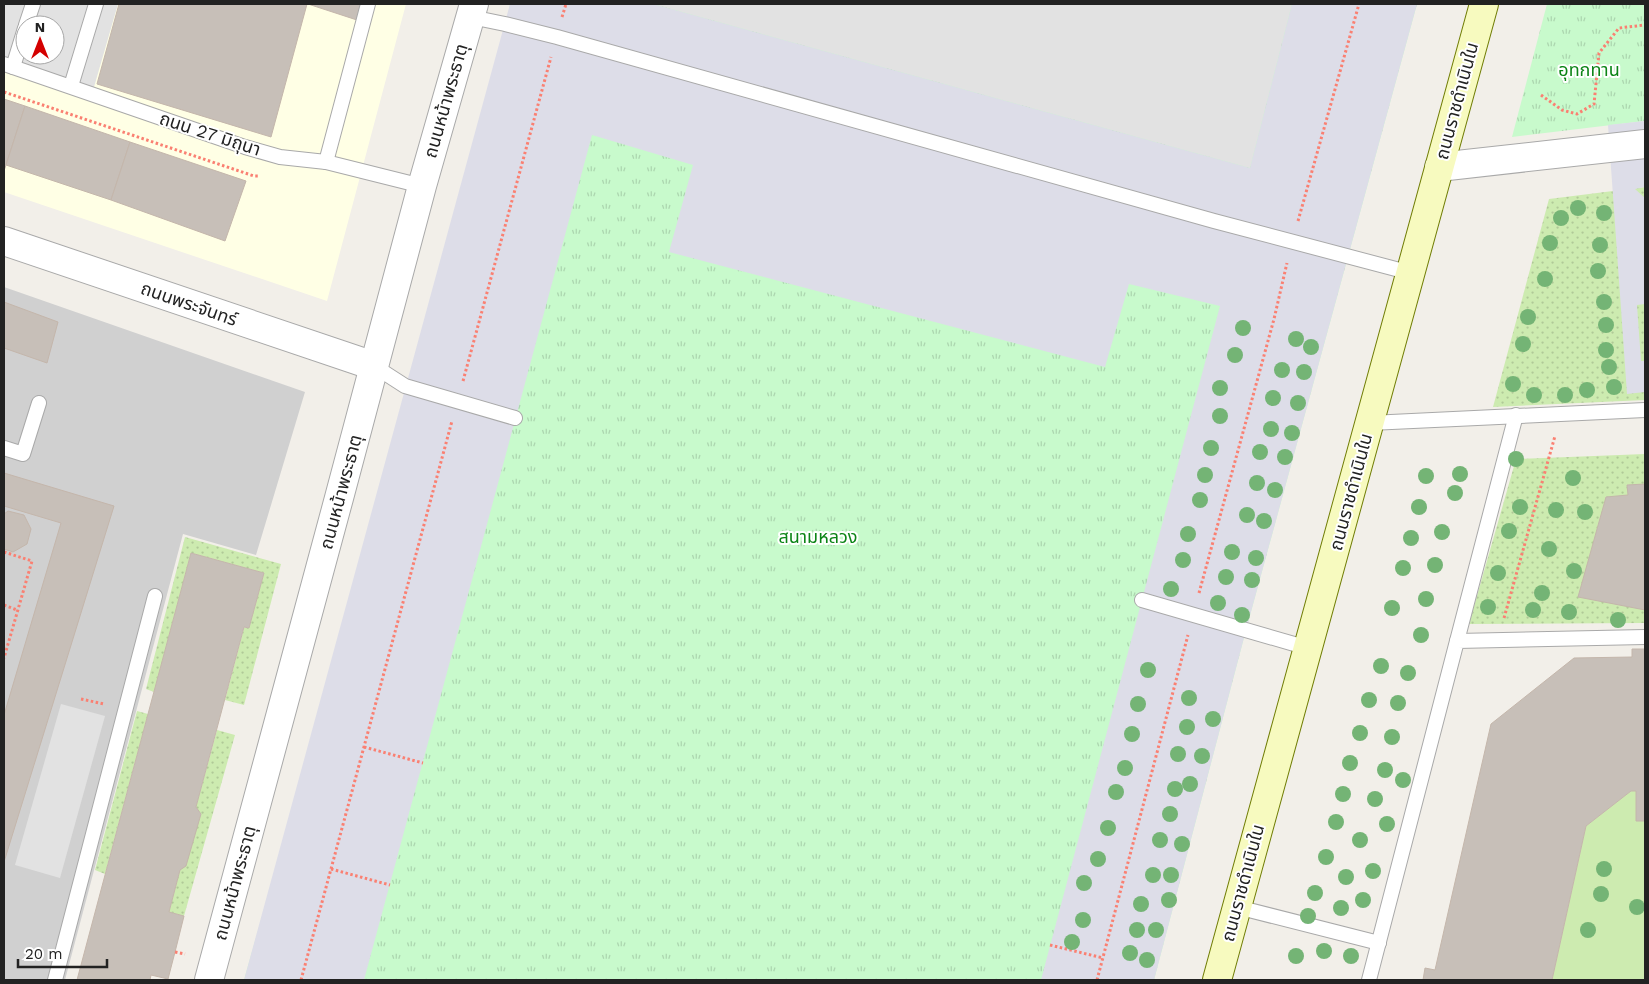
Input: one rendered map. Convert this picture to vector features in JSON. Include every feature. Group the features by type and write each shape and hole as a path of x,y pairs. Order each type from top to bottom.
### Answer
{"main road":[{"name":"ถนนราชดำเนินใน","path":"1217,980 1484,4"}],"street":[{"name":"ถนนหน้าพระธาตุ","path":"209,980 422,186 472,10"},
{"path":"1439,167 1645,144"},
{"name":"ถนนพระจันทร์","path":"4,241 374,366"}],"lane":[{"path":"71,86 96,4"},
{"path":"326,162 368,4"},
{"path":"472,10 505,24 1292,242 1411,273"},
{"path":"8,65 15,50"},
{"name":"ถนน 27 มิถุนา","path":"8,65 245,147 280,157 326,162 422,186"},
{"path":"374,366 405,386 515,418"},
{"path":"4,448 23,454 40,403"},
{"path":"1370,423 1645,410"},
{"path":"1370,980 1516,415"},
{"path":"55,980 155,596"},
{"path":"1142,600 1308,648"},
{"path":"1457,641 1645,637"},
{"path":"1236,908 1379,943"}],"path":[{"path":"301,980 566,4"},
{"path":"1097,980 1193,615 1274,319 1292,242 1359,4"},
{"path":"1541,95 1562,110 1577,114 1594,104 1599,53 1619,28 1645,25"},
{"path":"1498,640 1561,413"},
{"path":"4,552 32,561 4,658"},
{"path":"4,606 18,610"},
{"path":"364,747 423,763"},
{"path":"331,869 390,885"},
{"path":"1050,945 1103,958"},
{"path":"175,952 185,954"}],"shaded area":[{"path":"4,4 406,4 327,301 4,192"},
{"path":"4,4 118,4 92,94 4,64"},
{"path":"510,4 653,4 1250,168 1292,4 1417,4 1246,630 1154,980 1041,980 1220,306 1129,284 1105,367 669,252 693,165 592,135 364,980 244,980"},
{"path":"653,4 1292,4 1250,168"},
{"path":"1645,121 1645,187 1635,189 1645,198 1645,304 1637,305 1641,361 1645,361 1645,392 1627,394 1608,125"},
{"path":"4,287 305,392 256,555 183,534 65,980 4,980"},
{"path":"61,704 105,716 60,878 15,865"}],"green space":[{"name":"สนามหลวง","path":"510,4 1417,4 1246,630 1154,980 244,980 494,97"},
{"name":"อุทกทาน","path":"1547,4 1645,4 1645,121 1512,137"},
{"path":"1645,187 1645,400 1493,407 1549,199"},
{"path":"1645,454 1645,623 1469,624 1516,459"},
{"path":"185,537 281,564 244,705 225,700 244,628 249,628 264,573 191,553 154,692 146,689"},
{"path":"137,711 148,714 105,874 95,870"},
{"path":"217,730 235,735 184,916 169,912 180,870 201,814 196,807"},
{"path":"1631,791 1636,791 1636,821 1645,821 1645,980 1552,980 1586,826"}],"building":[{"path":"119,4 307,4 271,137 97,84"},
{"path":"308,4 368,4 363,22"},
{"path":"4,99 25,106 4,171"},
{"path":"25,106 130,142 111,200 6,165"},
{"path":"130,142 246,181 225,241 111,200"},
{"path":"4,302 58,322 47,363 4,348"},
{"path":"4,473 114,506 4,862 4,715 61,523 4,506"},
{"path":"1645,484 1645,610 1578,597 1606,497 1628,495 1627,485"},
{"path":"8,511 24,515 31,529 27,544 13,552 4,549 4,514"},
{"path":"191,553 264,573 249,628 244,627 196,807 201,814 186,866 180,870 169,912 184,916 168,979 151,975 150,980 77,980"},
{"path":"1632,649 1645,649 1645,821 1636,821 1636,791 1631,791 1586,826 1552,980 1423,980 1425,968 1435,970 1491,724 1574,658 1632,657"}]}
